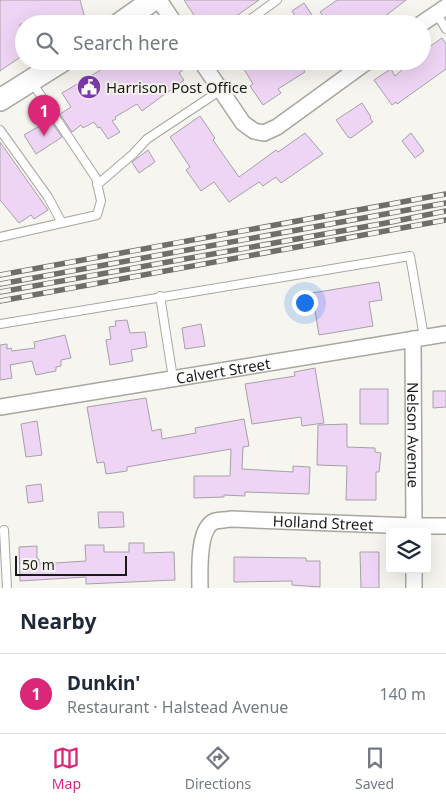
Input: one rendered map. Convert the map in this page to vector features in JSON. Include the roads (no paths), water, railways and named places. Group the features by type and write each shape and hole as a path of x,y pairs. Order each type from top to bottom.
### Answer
{"street":[{"path":"132,15 153,0 167,15"},
{"path":"0,100 48,70"},
{"path":"208,70 243,123 254,131 264,133 277,127 356,70"},
{"name":"Calvert Street","path":"0,407 446,334"},
{"name":"Nelson Avenue","path":"413,528 419,338"},
{"name":"Holland Street","path":"200,588 200,548 208,526 214,521 231,519 395,528"},
{"name":"Holland Street","path":"424,528 446,526"},
{"path":"414,573 414,588"}],"lane":[{"path":"256,15 277,0"},
{"path":"441,10 446,29"},
{"path":"0,237 96,215 101,201 96,178 31,81"},
{"path":"97,185 133,154 147,139 221,90"},
{"path":"0,130 48,198 62,223"},
{"path":"0,324 410,256 419,338"},
{"path":"160,296 172,378"},
{"path":"4,530 7,588"}],"railway":[{"path":"0,275 446,194"},
{"path":"0,284 446,203"},
{"path":"0,292 446,211"},
{"path":"0,301 446,220"}],"place":[{"name":"Harrison Post Office","path":"89,87"},
{"name":"Dunkin'","path":"44,136"}]}
